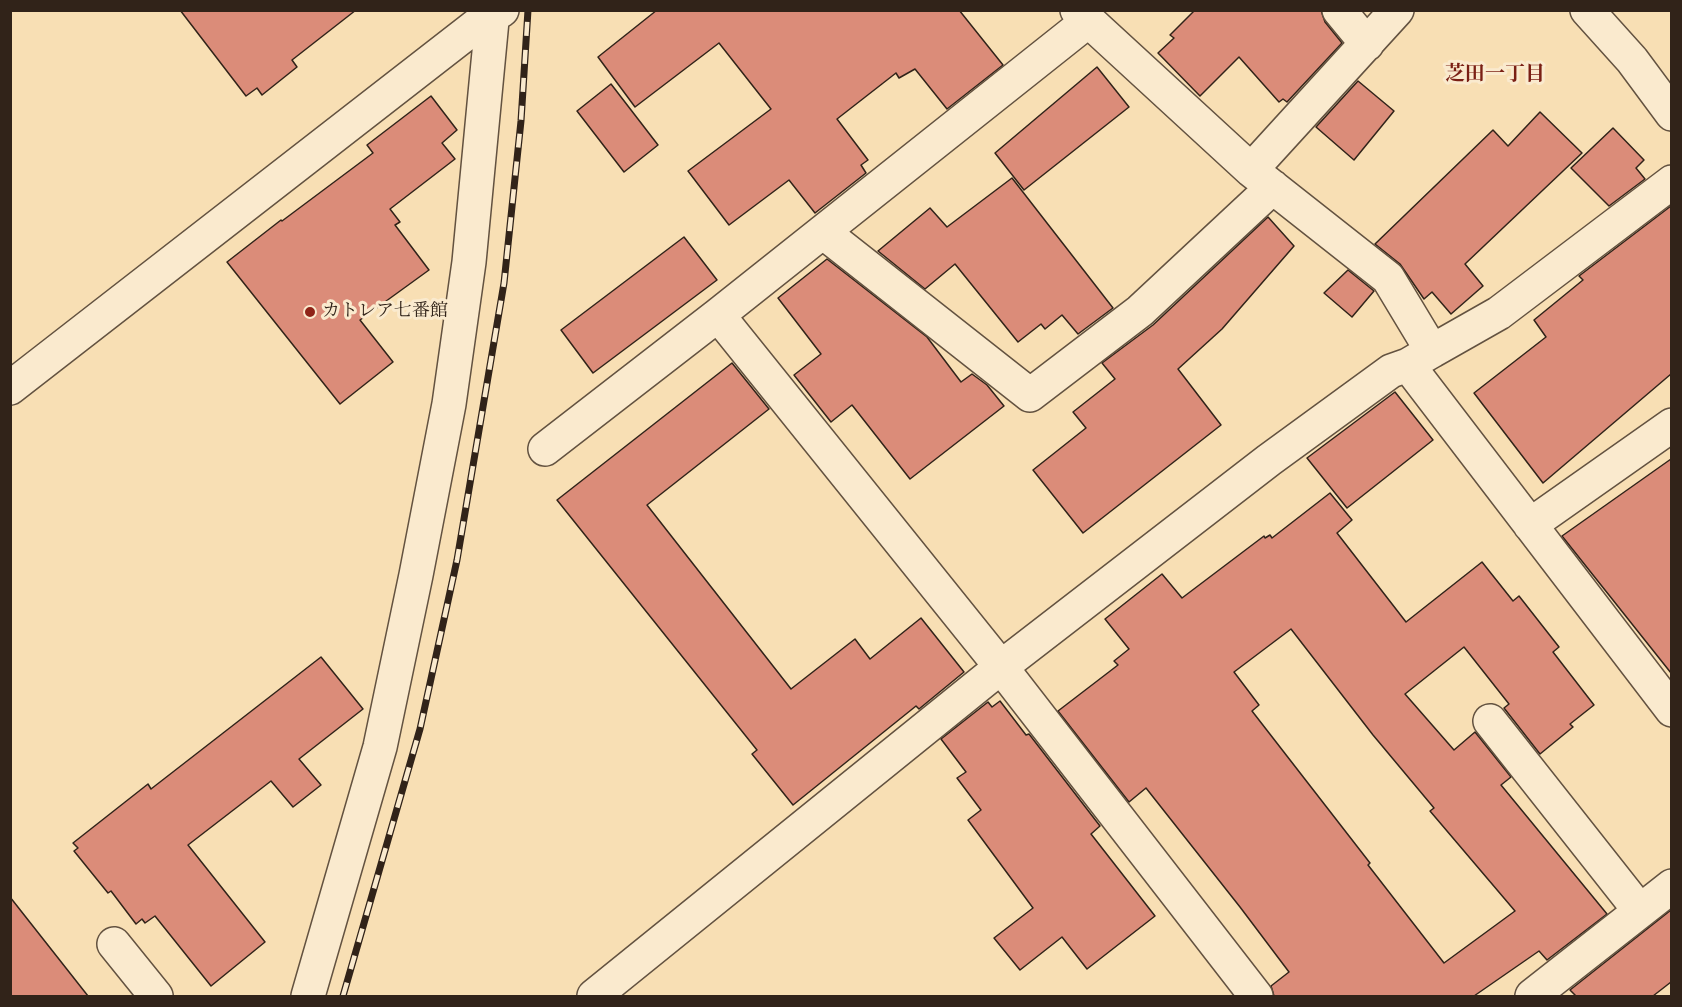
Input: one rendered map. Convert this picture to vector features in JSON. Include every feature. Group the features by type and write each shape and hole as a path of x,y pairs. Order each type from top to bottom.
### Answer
{"street":[{"path":"1339,10 1366,44"},
{"path":"823,232 1030,395 1140,311 1262,179 1366,44 1398,10"},
{"path":"1587,10 1632,60 1671,114"},
{"path":"10,388 496,12"},
{"path":"308,996 380,747 447,415 469,262 496,12"},
{"path":"545,449 823,232 1083,16 1262,179 1388,278 1420,358 1530,525 1671,710"},
{"path":"594,996 1001,667 1269,460 1391,371 1420,358 1499,313 1671,182"},
{"path":"718,315 1001,667 1256,996"},
{"path":"1530,525 1671,425"},
{"path":"1491,721 1640,911"},
{"path":"1532,996 1671,886"},
{"path":"114,944 156,996"}],"building":[{"path":"180,10 356,10 292,60 297,67 262,95 257,88 246,96"},
{"path":"657,10 959,10 1003,65 947,109 915,69 899,78 896,73 837,119 868,160 861,165 866,173 815,213 789,180 729,225 688,171 771,109 719,43 635,107 598,57"},
{"path":"1195,10 1321,10 1325,22 1342,43 1287,102 1283,99 1279,102 1239,57 1200,96 1158,53 1174,38 1170,35"},
{"path":"1097,67 1129,107 1024,190 995,153"},
{"path":"1358,81 1394,111 1354,160 1316,127"},
{"path":"611,84 658,145 624,172 577,111"},
{"path":"431,96 457,130 442,143 455,159 390,209 400,222 395,225 429,270 360,320 393,362 340,404 227,262 373,153 367,145"},
{"path":"1540,112 1582,153 1465,264 1483,286 1451,314 1432,292 1424,299 1400,264 1375,244 1493,130 1508,146"},
{"path":"1613,128 1644,160 1636,168 1645,179 1609,206 1571,168"},
{"path":"1012,178 1113,308 1078,334 1062,315 1045,329 1041,324 1018,342 955,264 925,289 878,251 930,208 947,227"},
{"path":"1671,206 1671,374 1543,483 1474,393 1546,337 1534,320 1583,280 1579,276"},
{"path":"1268,217 1294,246 1222,329 1178,369 1221,425 1083,533 1033,470 1086,428 1073,412 1115,379 1102,363 1153,325"},
{"path":"684,237 717,280 593,373 561,330"},
{"path":"827,259 927,337 961,382 972,374 987,385 1004,406 910,479 852,405 831,422 794,375 821,354 778,298"},
{"path":"1348,270 1374,291 1352,317 1324,293"},
{"path":"732,363 769,409 647,505 791,689 855,639 870,659 921,618 964,672 919,709 916,706 793,805 752,754 757,750 557,500"},
{"path":"1395,392 1433,440 1347,508 1307,458"},
{"path":"1671,459 1671,673 1562,536"},
{"path":"1330,493 1352,520 1337,533 1406,622 1482,562 1513,601 1519,596 1559,647 1553,652 1594,705 1570,724 1573,727 1540,754 1504,708 1509,704 1464,647 1405,694 1454,750 1475,732 1511,777 1501,785 1607,914 1547,960 1539,951 1474,996 1274,996 1271,986 1289,972 1240,907 1146,788 1129,802 1058,711 1118,665 1114,661 1129,649 1105,619 1162,574 1182,598 1264,536 1265,538 1270,535 1272,538","holes":["1291,629 1373,735 1434,808 1430,811 1515,911 1444,963 1252,711 1259,705 1234,672"]},
{"path":"321,657 363,709 299,759 321,785 293,807 271,781 188,845 265,942 211,986 155,916 145,923 142,919 136,924 111,891 108,893 74,851 78,848 73,843 148,784 151,789"},
{"path":"1000,701 1026,735 1029,734 1100,826 1091,834 1155,916 1087,969 1062,937 1020,970 994,938 1033,908 968,820 981,810 957,778 966,772 941,739 988,702 992,707"},
{"path":"10,897 88,996 10,996"},
{"path":"1671,910 1671,982 1653,996 1576,996 1570,990"}],"railway":[{"path":"343,996 420,729 457,560 504,283 521,121 528,10"}],"place":[{"name":"カトレア七番館","path":"310,312"}],"district":[{"name":"芝田一丁目","path":"1495,76"}]}
